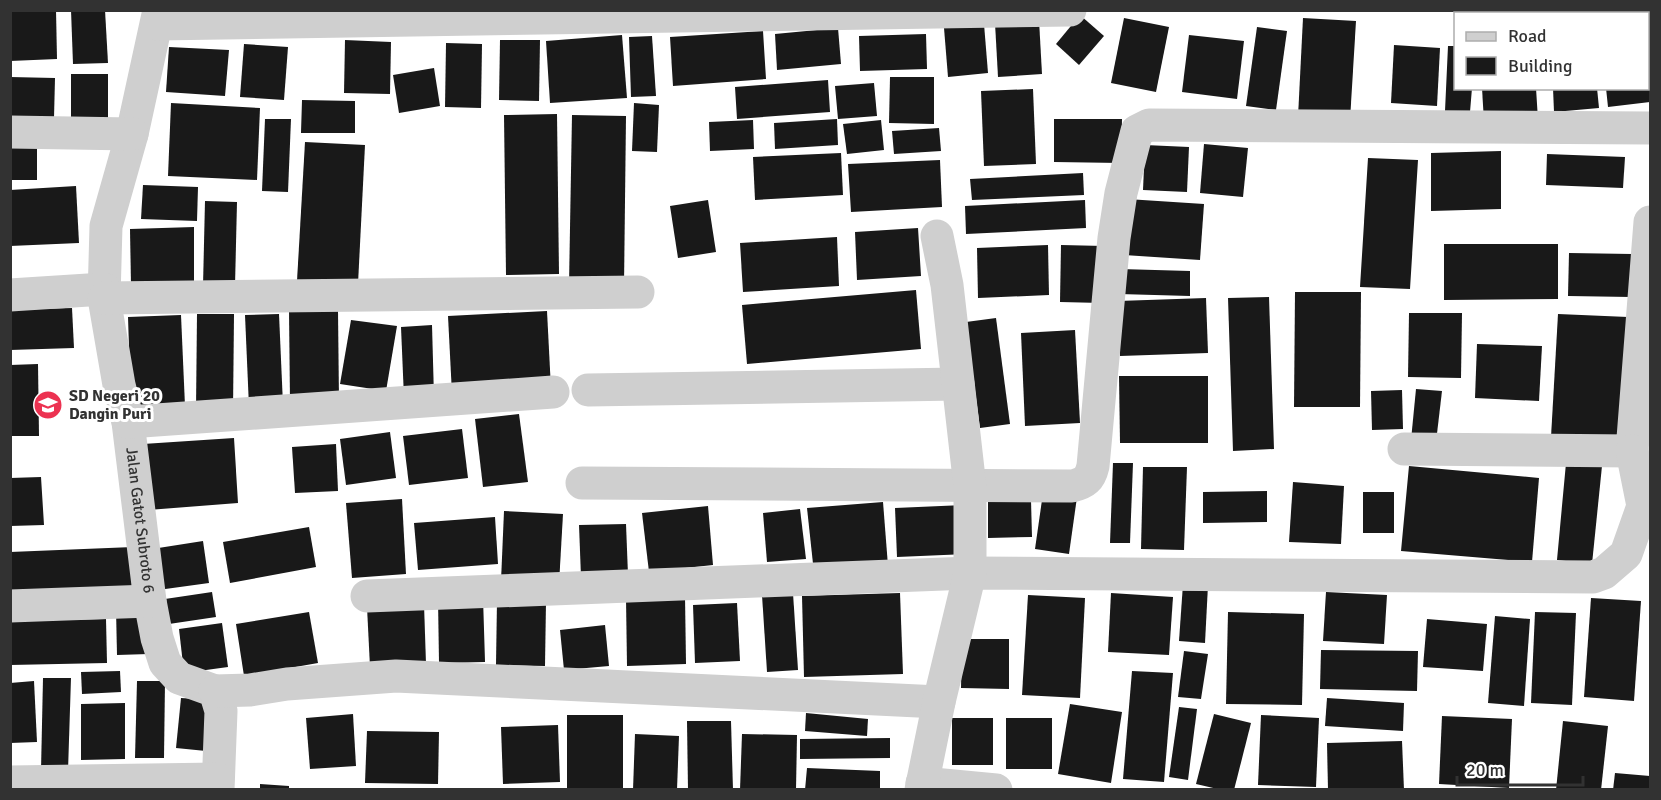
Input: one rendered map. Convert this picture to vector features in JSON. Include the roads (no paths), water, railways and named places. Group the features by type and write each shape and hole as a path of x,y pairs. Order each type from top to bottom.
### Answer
{"street":[{"path":"158,17 1070,10"},
{"path":"1506,10 1521,12"},
{"name":"Jalan Gatot Subroto 6","path":"158,17 132,134 106,226 104,293 119,385 128,422 150,600 157,638 165,663 179,678 215,691"},
{"path":"582,483 970,487 1072,486 1084,483 1091,475 1114,238 1121,193 1137,131 1149,125 1650,128"},
{"path":"10,132 132,134"},
{"path":"367,596 970,573 1593,577 1604,573 1626,554 1643,506 1640,472 1650,222"},
{"path":"937,236 947,285 970,487 970,573 939,702 922,786 996,789"},
{"path":"10,295 638,292"},
{"path":"588,390 958,384"},
{"path":"128,422 553,392"},
{"path":"1404,449 1640,472"},
{"path":"10,606 150,600"},
{"path":"10,782 218,784 221,711 215,691 250,690 286,684 396,676 939,702"}],"place":[{"name":"SD Negeri 20 Dangin Puri","path":"48,405"}]}
